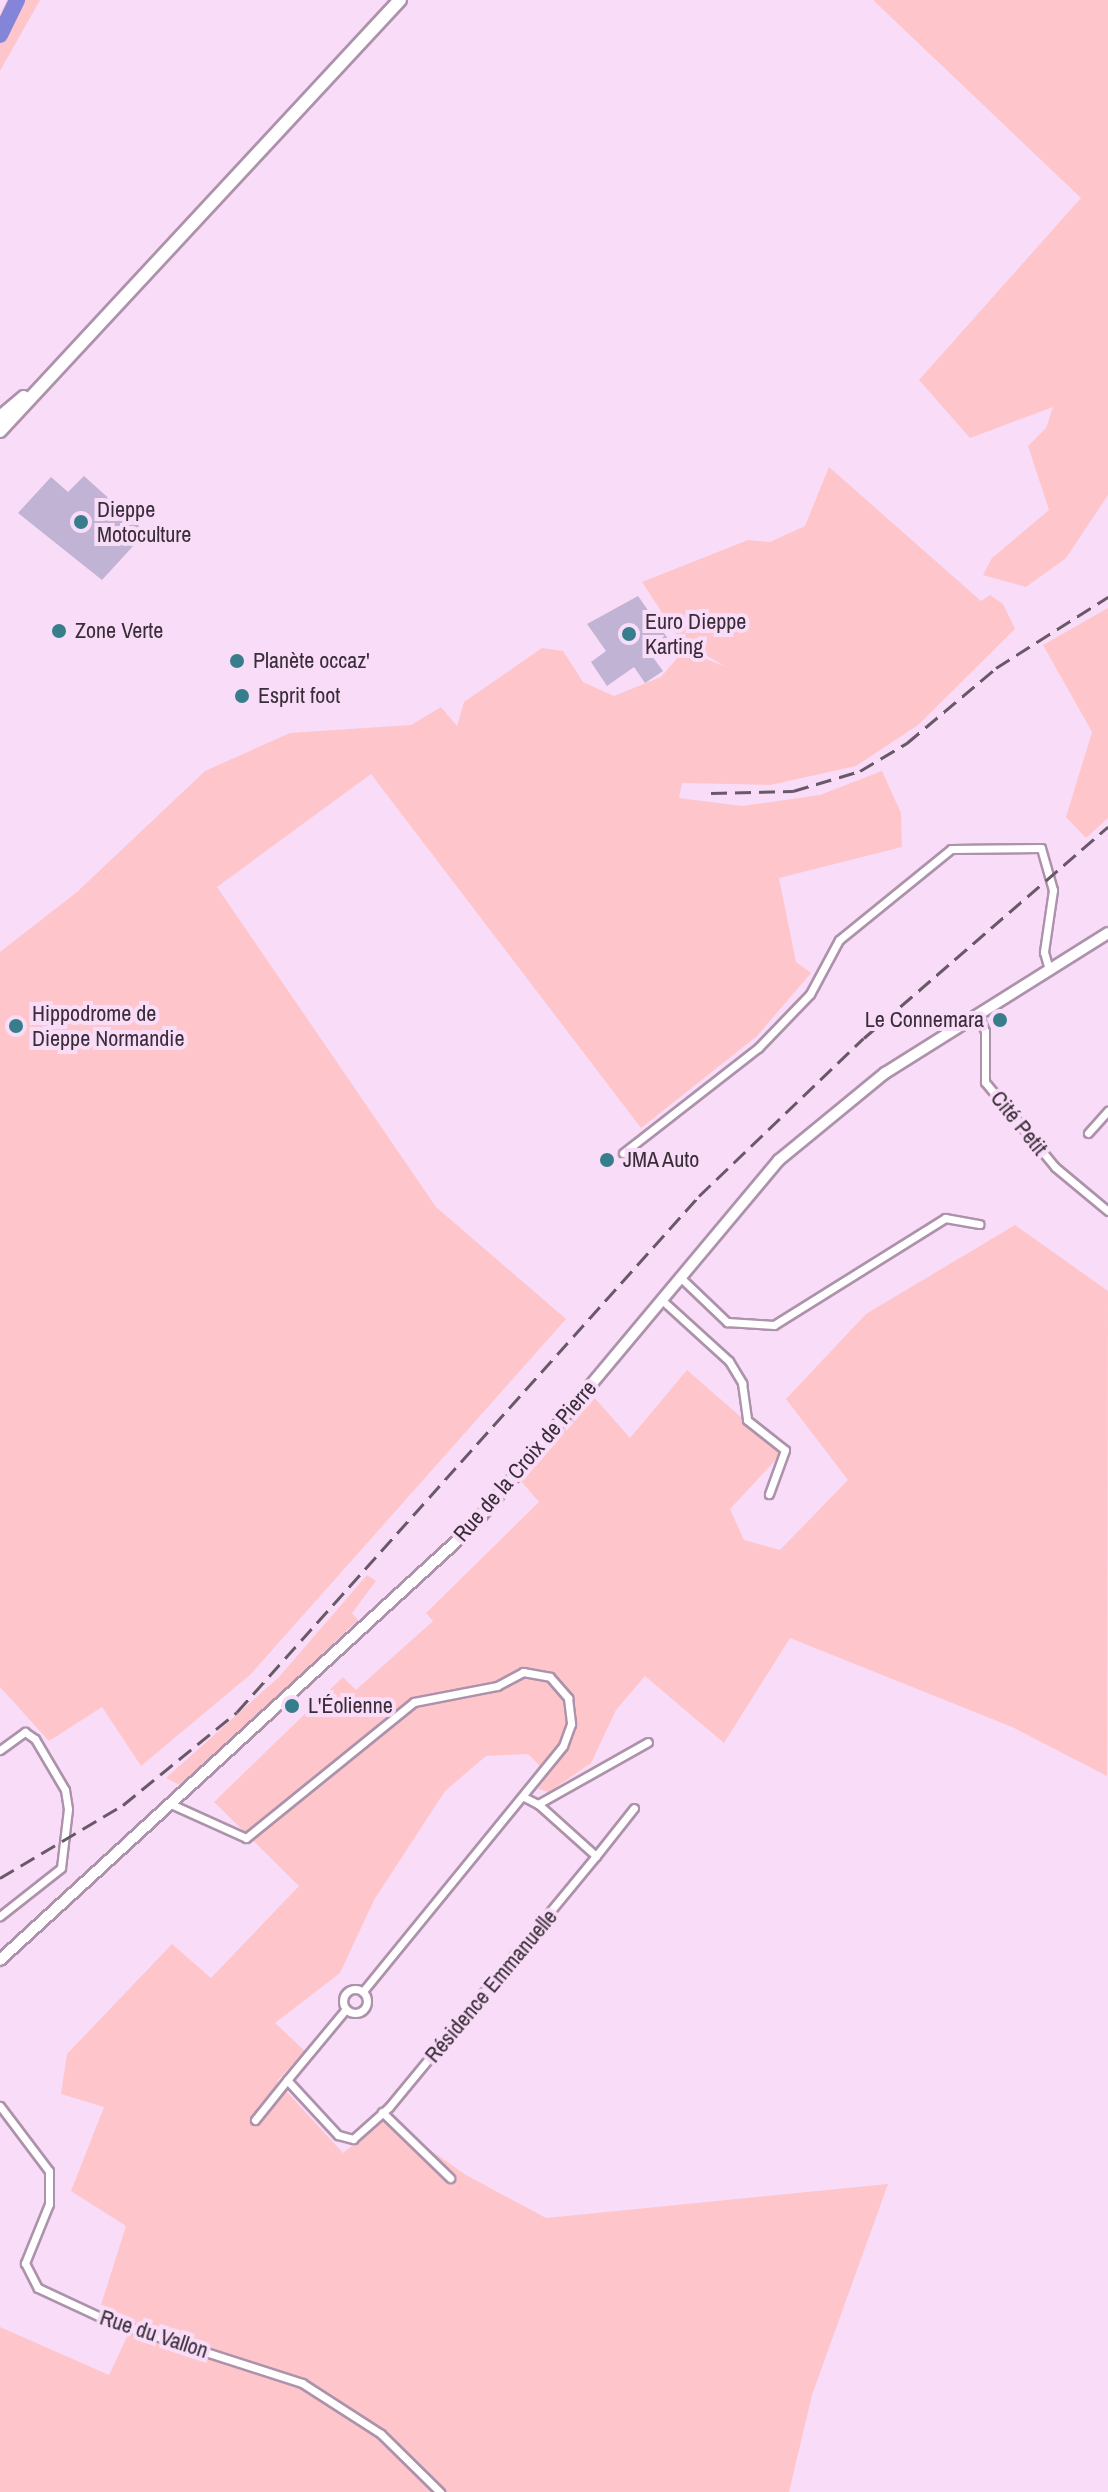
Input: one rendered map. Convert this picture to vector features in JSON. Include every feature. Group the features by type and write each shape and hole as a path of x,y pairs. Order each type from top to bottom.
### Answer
{"main road":[{"path":"0,431 400,0"},
{"path":"0,417 40,386"},
{"name":"Rue de la Croix de Pierre","path":"0,1960 173,1805 472,1527 779,1160 830,1113 977,1012 1108,933"}],"street":[{"path":"623,1153 758,1048 810,994 847,931 944,854 961,847 1041,848 1053,890 1044,952 1049,969"},
{"name":"Cité Petit","path":"977,1012 985,1031 985,1082 1055,1167 1108,1211"},
{"path":"1088,1133 1108,1111"},
{"path":"681,1278 727,1322 774,1325 945,1218 979,1224"},
{"path":"663,1301 729,1361 742,1383 747,1420 785,1450 769,1494"},
{"path":"173,1805 246,1838 414,1702 470,1694 523,1672 550,1677 568,1698 571,1724 563,1746 363,1991 345,1993 346,2009 255,2120"},
{"path":"0,1750 25,1732 44,1749 65,1790 66,1854 61,1868 0,1916"},
{"path":"538,1804 648,1742"},
{"path":"524,1797 538,1804 596,1856"},
{"name":"Résidence Emmanuelle","path":"287,2080 342,2137 362,2134 634,1808"},
{"path":"346,2009 365,2009 363,1991"},
{"name":"Rue du Vallon","path":"0,2106 49,2171 49,2204 25,2263 38,2288 109,2321 302,2383 381,2434 440,2492"},
{"path":"382,2112 450,2178"}],"shaded area":[{"path":"7,0 40,0 0,71 0,15"},
{"path":"873,0 1108,0 1108,495 1066,558 1026,587 983,575 992,558 1049,510 1028,446 1046,428 1053,407 970,438 919,380 1081,198"},
{"path":"829,467 981,601 990,595 1003,604 1015,629 918,725 856,766 770,785 682,783 679,798 742,806 820,795 882,771 901,813 902,847 779,878 796,962 811,973 757,1036 641,1128 371,774 217,887 436,1207 566,1319 251,1674 141,1766 102,1707 49,1741 0,1687 0,952 77,892 205,771 290,733 411,725 441,707 457,726 464,702 542,648 563,651 583,682 614,696 661,677 684,650 726,667 680,640 642,582 748,540 770,542 805,526"},
{"path":"1108,608 1108,818 1086,838 1066,817 1092,732 1043,645"},
{"path":"1015,1225 1108,1291 1107,1776 1012,1727 790,1638 724,1743 645,1676 616,1710 591,1763 549,1792 538,1789 548,1774 528,1754 486,1756 445,1791 374,1900 340,1973 275,2023 305,2051 277,2081 343,2153 386,2119 466,2175 546,2218 888,2184 812,2395 789,2492 0,2492 0,2327 109,2375 135,2320 101,2305 126,2226 71,2191 104,2107 61,2094 67,2054 172,1944 211,1978 299,1886 214,1802 343,1677 356,1690 433,1621 426,1613 539,1502 521,1481 593,1396 630,1438 687,1370 782,1453 730,1509 744,1540 780,1550 848,1480 786,1399 866,1314"},
{"path":"367,1575 376,1581 352,1613 358,1620 182,1786 166,1778 279,1677"}],"building":[{"name":"Dieppe Motoculture","path":"84,476 146,532 102,580 18,513 51,477 68,492"},
{"name":"Euro Dieppe Karting","path":"638,596 671,643 652,656 663,671 645,683 634,667 607,686 591,662 606,651 587,624"}],"waterway":[{"path":"0,35 17,0"}],"railway":[{"path":"711,793 793,791 860,771 907,743 996,668 1108,597"},
{"path":"0,1878 123,1805 237,1712 699,1196 864,1038 1108,827"}],"place":[{"name":"Dieppe Motoculture","path":"81,522"},
{"name":"Zone Verte","path":"59,631"},
{"name":"Euro Dieppe Karting","path":"629,634"},
{"name":"Planète occaz'","path":"237,661"},
{"name":"Esprit foot","path":"242,696"},
{"name":"Le Connemara","path":"1000,1020"},
{"name":"Hippodrome de Dieppe Normandie","path":"16,1026"},
{"name":"JMA Auto","path":"607,1160"},
{"name":"L'Éolienne","path":"292,1706"}]}
